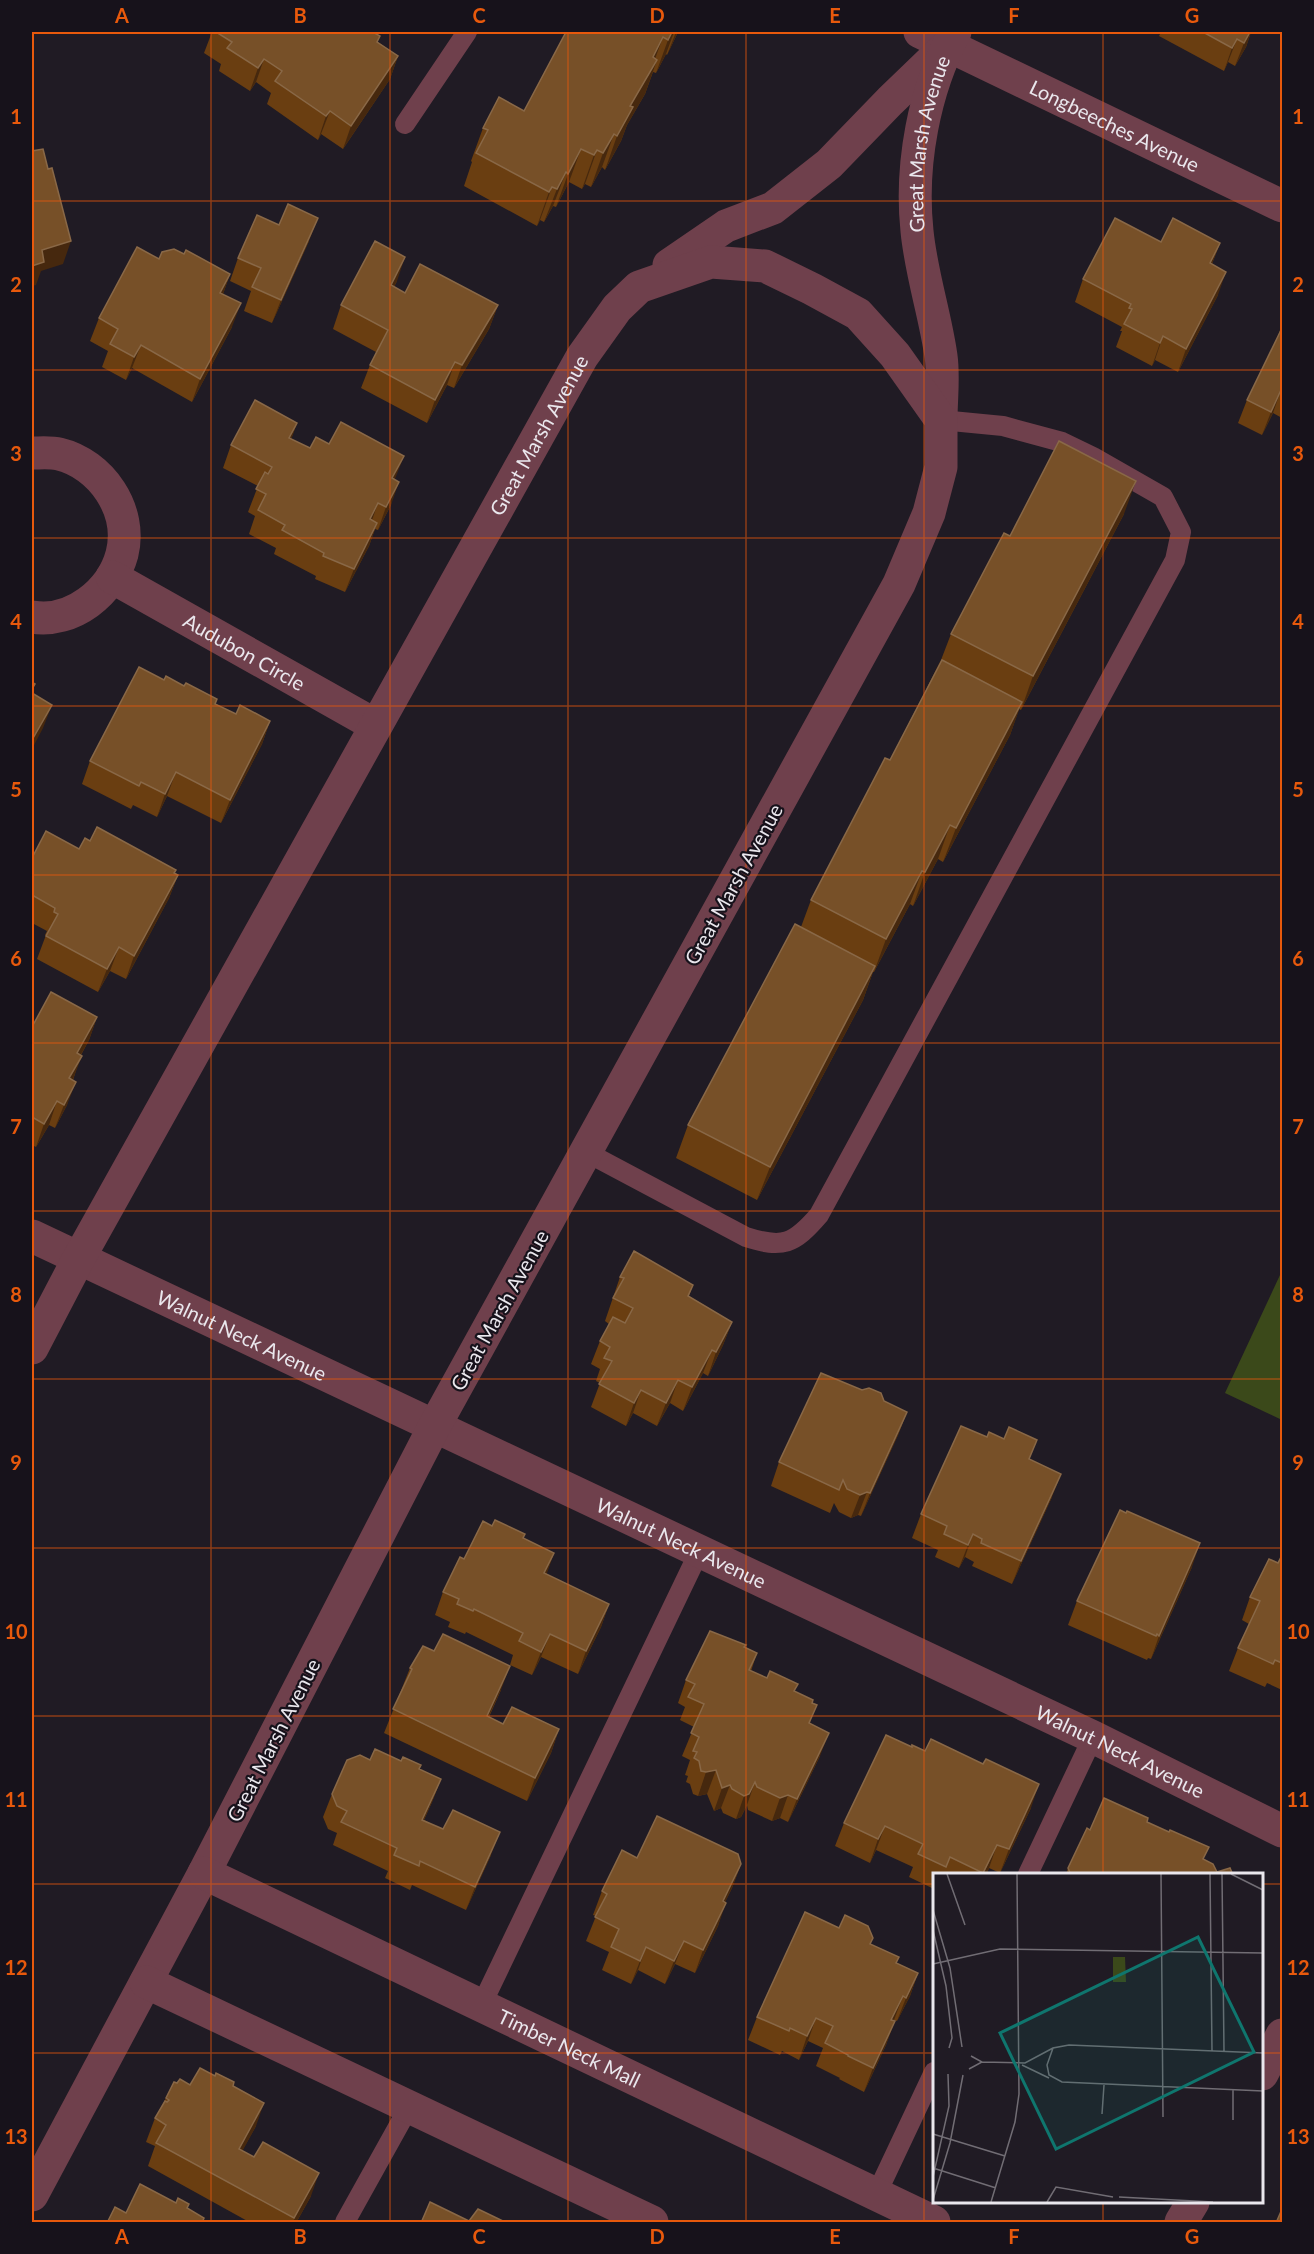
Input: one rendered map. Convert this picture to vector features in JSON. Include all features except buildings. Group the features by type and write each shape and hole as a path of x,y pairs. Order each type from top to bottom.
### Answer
{"street":[{"name":"Longbeeches Avenue","path":"941,36 1282,206"},
{"name":"Great Marsh Avenue","path":"32,1348 79,1258 582,357 617,308 639,287 726,226 773,208 829,164 890,101 941,36"},
{"name":"Great Marsh Avenue","path":"32,2195 204,1873 434,1427 899,584 928,513 941,467 941,358 917,230 916,161 941,36"},
{"name":"Great Marsh Avenue","path":"639,287 711,262 765,266 858,314 895,355 941,420"},
{"path":"32,453 58,453 82,463 102,479 117,501 123,527 122,553 112,577 94,599 69,614 32,617"},
{"name":"Audubon Circle","path":"112,577 375,725"},
{"name":"Walnut Neck Avenue","path":"32,1236 1093,1737 1282,1831"},
{"name":"Timber Neck Mall","path":"204,1873 934,2223"},
{"path":"146,1982 652,2223"},
{"path":"1263,2072 1282,2035"},
{"path":"1181,2223 1192,2203"}],"lane":[{"path":"405,124 460,34"},
{"path":"586,1152 746,1237 769,1244 787,1242 805,1231 819,1215 1175,560 1181,532 1163,497 1062,442 1003,426 941,420"},
{"path":"481,2006 699,1552"},
{"path":"1029,1873 1093,1737"},
{"path":"876,2195 933,2074"},
{"path":"345,2223 409,2107"}],"green space":[{"path":"1280,1275 1282,1277 1282,1420 1225,1393"}]}
